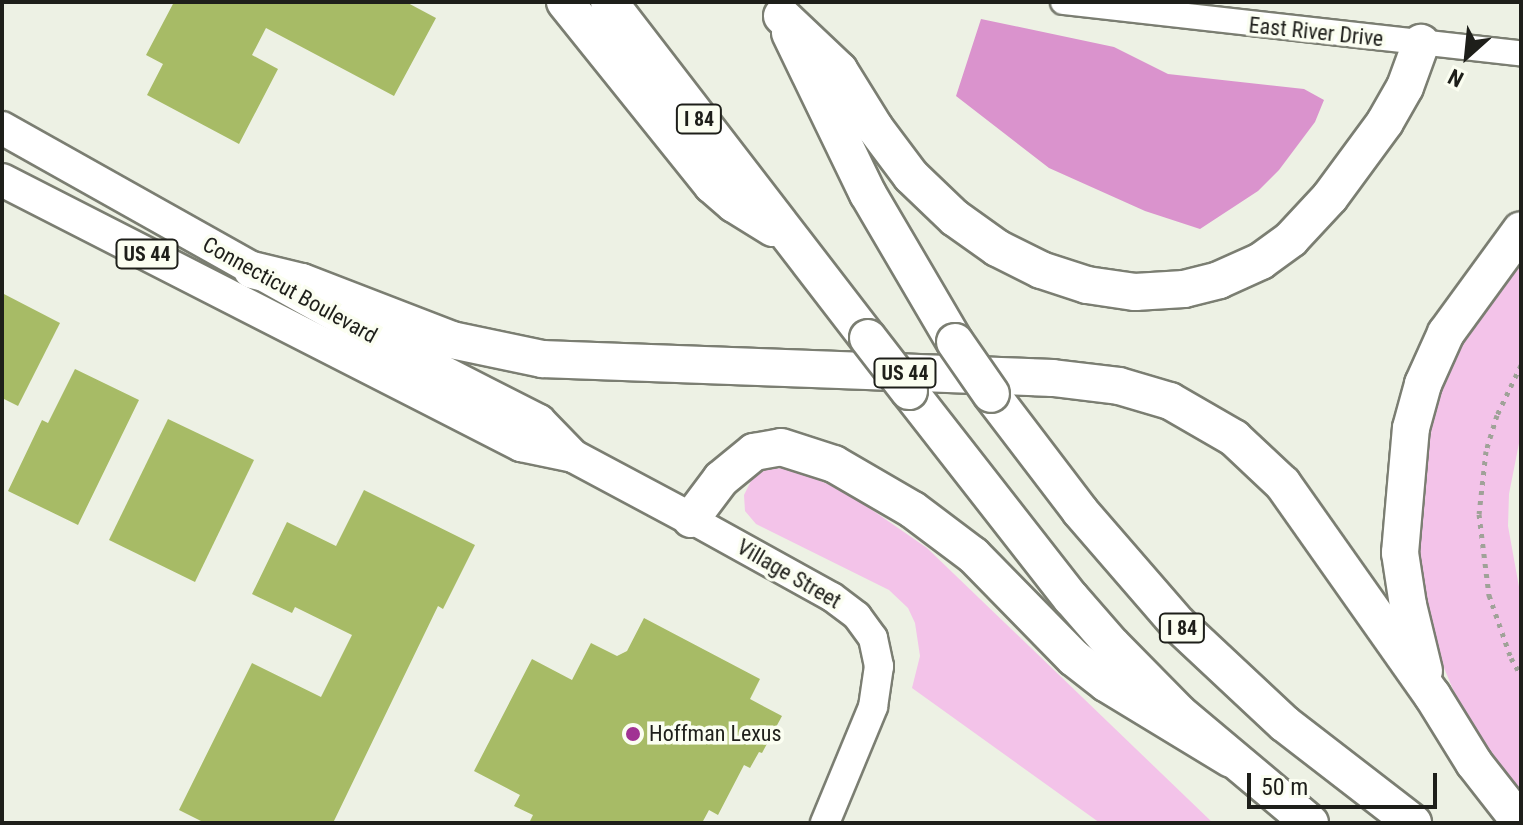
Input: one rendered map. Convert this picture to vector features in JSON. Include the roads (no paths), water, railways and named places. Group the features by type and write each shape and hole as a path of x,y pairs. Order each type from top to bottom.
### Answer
{"highway":[{"path":"565,2 712,185 734,204 789,236"},
{"name":"I 84","path":"609,2 1081,609 1155,690 1231,759 1310,823"},
{"path":"779,9 839,70 875,128 911,176 964,225 1014,257 1051,274 1097,287 1135,292 1174,290 1219,280 1261,261 1291,239 1330,197 1385,122 1405,87 1421,43"},
{"name":"I 84","path":"779,9 868,194 955,342 1080,511 1189,635 1294,732 1413,823"},
{"path":"1432,695 1412,628 1400,553 1402,497 1411,428 1423,384 1446,333 1521,230"},
{"name":"US 44","path":"252,270 302,282 452,340 542,359 1053,378 1119,386 1157,396 1213,423 1266,465 1297,501 1432,695 1474,763 1521,823"},
{"path":"691,519 729,471 762,449 789,449 834,464 913,510 973,555 1074,658 1120,694 1231,759"}],"main road":[{"name":"Connecticut Boulevard","path":"2,128 252,270 539,421 573,456"},
{"name":"Connecticut Boulevard","path":"2,180 521,445 573,456 691,519"},
{"name":"Village Street","path":"691,519 842,603 865,625 873,638 879,666 873,707 825,823"}],"street":[{"name":"East River Drive","path":"1063,2 1521,53"}],"place":[{"name":"Hoffman Lexus","path":"633,734"}]}
